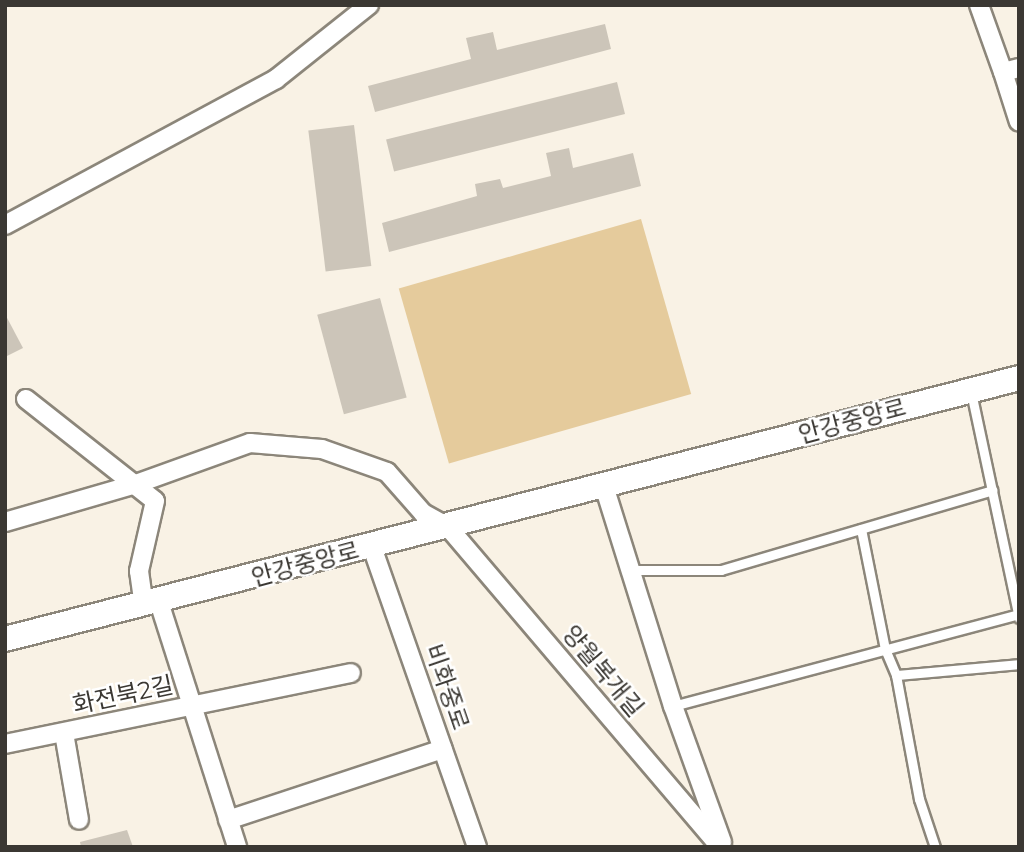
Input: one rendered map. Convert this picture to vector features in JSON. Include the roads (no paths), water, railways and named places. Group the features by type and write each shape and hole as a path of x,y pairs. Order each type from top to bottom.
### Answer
{"main road":[{"name":"안강중앙로","path":"5,639 152,604 1019,377"}],"street":[{"path":"5,225 275,79 369,5"},
{"path":"979,5 1011,70 1019,122"},
{"path":"26,399 155,501 139,571 192,705 237,847"},
{"name":"양월복개길","path":"5,522 136,484 250,443 322,449 387,472 423,513 448,527 722,847"},
{"path":"604,486 673,706 722,847"},
{"name":"비화중로","path":"228,820 443,749 372,547"},
{"name":"화전북2길","path":"5,744 351,673"},
{"name":"화전북2길","path":"64,733 79,820"},
{"path":"443,749 477,847"}],"lane":[{"path":"673,706 1018,616 971,390"},
{"path":"630,570 721,570 992,490"},
{"path":"862,529 885,649 896,675 919,799 935,847"},
{"path":"896,675 1019,664"}]}
